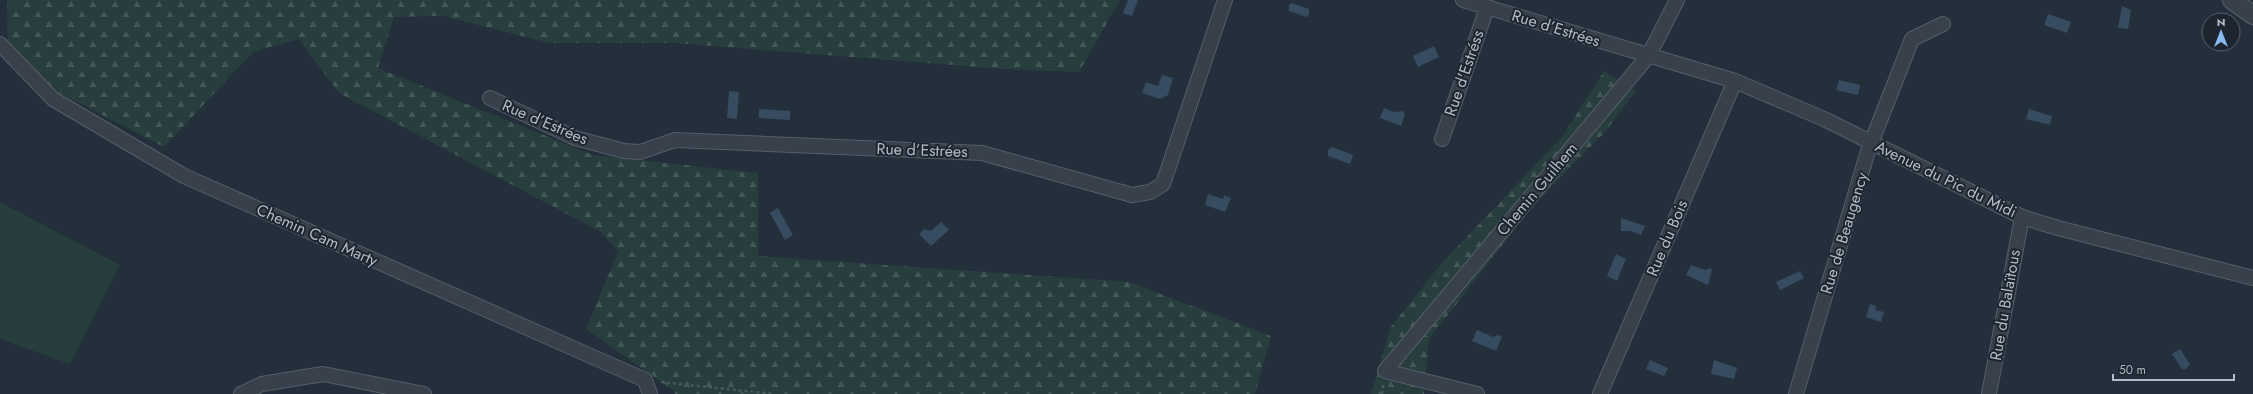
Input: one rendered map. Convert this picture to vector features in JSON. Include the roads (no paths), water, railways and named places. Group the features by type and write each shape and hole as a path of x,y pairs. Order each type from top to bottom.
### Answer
{"street":[{"name":"Rue d’Estrées","path":"490,98 576,138 624,151 640,152 675,140 982,152 1132,195 1150,192 1163,184 1225,0"},
{"name":"Rue d’Estrées","path":"1463,0 1649,55"},
{"name":"Chemin Guilhem","path":"1477,394 1385,371 1649,55 1677,0"},
{"path":"2232,0 2253,15"},
{"name":"Rue d'Estréss","path":"1442,139 1487,8"},
{"name":"Rue de Beaugency","path":"1796,394 1872,143 1912,39 1943,24"},
{"name":"Chemin Cam Marty","path":"0,44 53,99 184,176 645,380 650,394"},
{"name":"Avenue du Pic du Midi","path":"1649,55 1735,81 1824,119 2022,217 2058,228 2253,278"},
{"name":"Rue du Bois","path":"1600,394 1735,81"},
{"name":"Rue du Balaïtous","path":"1989,394 2022,217"},
{"path":"241,394 262,384 323,374 424,394"}],"water":[{"path":"1128,0 1138,0 1132,16 1123,13"},
{"path":"1292,3 1309,9 1309,15 1307,17 1289,11 1289,5"},
{"path":"2122,6 2131,10 2128,29 2118,28"},
{"path":"2048,14 2071,22 2067,33 2044,25"},
{"path":"1434,46 1439,57 1418,67 1413,56"},
{"path":"1162,75 1173,78 1168,95 1160,99 1142,93 1146,82 1158,86"},
{"path":"1839,80 1860,85 1858,95 1836,90"},
{"path":"729,91 739,92 737,119 727,118"},
{"path":"1384,108 1394,112 1403,111 1405,115 1401,126 1380,118"},
{"path":"759,109 790,111 790,120 759,118"},
{"path":"2029,109 2052,116 2050,125 2026,119"},
{"path":"1332,147 1353,155 1350,164 1328,156 1328,150"},
{"path":"1208,194 1223,199 1224,195 1231,198 1225,212 1205,205"},
{"path":"778,208 793,235 785,240 770,213"},
{"path":"1621,218 1645,226 1641,235 1630,231 1621,231"},
{"path":"941,222 949,230 931,246 919,234 924,229 931,231"},
{"path":"1616,254 1626,259 1617,281 1607,276"},
{"path":"1691,265 1705,270 1710,268 1712,270 1708,285 1686,275"},
{"path":"1800,271 1804,278 1780,290 1776,282"},
{"path":"1870,304 1876,306 1875,310 1884,312 1881,322 1866,317"},
{"path":"1477,330 1493,337 1498,335 1502,337 1496,351 1472,341"},
{"path":"2180,349 2190,364 2186,369 2182,369 2172,354"},
{"path":"1650,360 1668,368 1664,376 1646,369"},
{"path":"1714,360 1737,368 1734,379 1711,374"}]}
